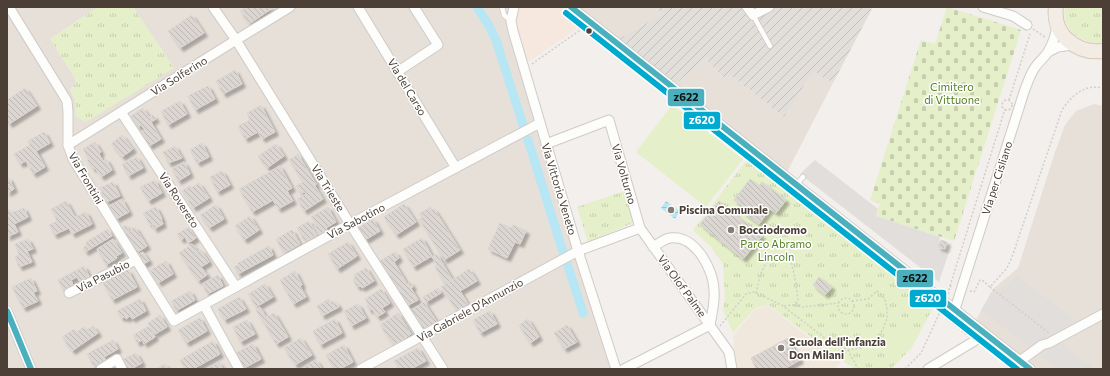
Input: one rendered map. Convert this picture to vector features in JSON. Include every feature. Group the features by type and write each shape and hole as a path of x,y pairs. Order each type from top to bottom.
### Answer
{"main road":[{"path":"1056,7 1057,23 1063,35 1072,45 1083,50 1094,52 1103,51"}],"street":[{"name":"Via Trieste","path":"213,7 236,40 350,224 443,369"},
{"name":"Via Solferino","path":"68,145 288,7"},
{"name":"Via del Carso","path":"358,7 456,168"},
{"path":"397,72 438,45 414,7"},
{"name":"Via Vittorio Veneto","path":"514,7 511,21 513,31 578,251 616,369"},
{"path":"570,7 1030,369"},
{"path":"747,7 753,15 769,7"},
{"path":"983,7 1013,16 1027,25"},
{"name":"Via Frontini","path":"13,8 67,101 68,145 73,159 174,321"},
{"name":"Via per Cisliano","path":"955,310 1025,89 1039,60 1048,52 1056,34 1057,23"},
{"path":"1048,52 1058,47 1072,45"},
{"name":"Via Rovereto","path":"121,112 236,287"},
{"name":"Via Volturno","path":"546,144 609,120 640,228"},
{"name":"Via Sabotino","path":"174,321 350,224 540,123"},
{"path":"578,251 640,228"},
{"name":"Via Olof Palme","path":"640,228 729,352 732,369"},
{"name":"Via Olof Palme","path":"653,247 668,238 682,238 696,248 706,261 712,276 714,292 713,328"},
{"name":"Via Gabriele D'Annunzio","path":"361,369 578,251"},
{"name":"Via Pasubio","path":"70,293 136,260"},
{"path":"204,305 239,369"},
{"path":"7,311 10,326 31,369"},
{"path":"1020,361 1042,344 1049,343 1103,314"},
{"path":"624,369 713,328"},
{"path":"928,369 986,334"},
{"path":"101,369 117,359 122,369"}],"lane":[{"path":"502,7 504,15 511,21"},
{"path":"1002,7 1013,16"},
{"path":"753,15 770,46"},
{"path":"796,185 803,177"}],"path":[{"path":"524,70 581,30 589,22"},
{"path":"950,286 1005,110 1002,103 1008,100 1032,28 1052,42"},
{"path":"1008,268 1062,110 1068,100 1082,89 1103,88"},
{"path":"1005,110 1012,106 1011,102 1008,100"},
{"path":"756,293 762,272 770,259 777,256 790,257 798,300 794,305"},
{"path":"990,287 1057,339"},
{"path":"713,328 746,294 756,293 783,306 830,342 848,350 865,346 875,340 882,331 887,319 885,299 877,291 868,299 852,301 845,298 839,303 802,307 794,305 783,306"},
{"path":"839,303 838,307 841,311 848,313 853,308 852,301"},
{"path":"940,313 970,337 974,342"},
{"path":"848,350 858,369"}],"shaded area":[{"path":"7,7 98,7 50,39 74,76 77,84 70,89 75,100 76,117 174,68 133,7 511,7 616,369 7,369"},
{"path":"517,7 566,7 586,23 525,64 516,32 514,16"},
{"path":"575,7 655,7 663,14 617,40"},
{"path":"655,7 743,7 751,19 774,7 868,7 872,9 833,83 813,71 784,117 729,74 724,78 706,59 674,85 617,40 663,14"},
{"path":"706,59 724,78 729,74 784,117 813,70 833,83 786,174 674,85"},
{"path":"1094,104 1103,106 1103,369 1036,369 975,322 993,289 1018,268 1065,125 1076,111"},
{"path":"815,160 878,209 876,216 940,237 938,247 949,252 939,282 800,174"},
{"path":"1017,276 1078,322 1054,338 1095,369 1057,369 981,310 992,292 996,294"},
{"path":"769,306 841,362 834,369 737,369 733,336 755,309"}],"green space":[{"path":"98,7 133,7 174,68 86,122 76,117 75,100 70,89 76,84 74,76 50,39"},
{"name":"Cimitero di Vittuone","path":"947,7 1021,30 954,241 876,216 880,204 870,200 921,40 935,44"},
{"path":"1065,7 1103,7 1103,43 1088,41 1075,34 1066,23"},
{"path":"672,105 743,159 706,207 636,152"},
{"name":"Parco Abramo Lincoln","path":"746,161 758,164 934,306 912,347 891,369 855,369 769,305 755,308 733,333 723,310 725,298 723,264 711,247 693,230"},
{"path":"625,191 635,222 588,242 577,207"},
{"path":"903,323 916,333 894,361 881,351"}],"water":[{"name":"Piscina Comunale","path":"666,201 680,211 675,219 661,208"}],"building":[{"path":"247,7 274,7 249,24 240,11"},
{"path":"192,15 204,33 180,48 168,31"},
{"path":"235,70 242,84 223,94 216,81"},
{"path":"208,86 215,99 195,110 188,96"},
{"path":"25,88 37,106 9,124 7,121 7,100"},
{"path":"180,101 187,114 168,125 161,111"},
{"path":"261,105 275,132 262,139 258,132 245,139 238,126 250,120 247,113"},
{"path":"143,108 149,117 153,115 156,119 151,122 161,139 149,146 141,133 145,130 141,125 138,127 131,116"},
{"path":"44,132 50,143 36,151 45,167 33,174 26,161 20,164 14,154 30,145 28,141"},
{"path":"122,135 133,149 122,157 111,144"},
{"path":"95,142 101,152 99,154 103,161 106,159 112,170 101,177 87,160 89,159 83,149"},
{"path":"202,143 209,157 197,163 190,150"},
{"path":"276,144 284,156 267,168 258,156"},
{"path":"175,146 182,158 168,163 163,152"},
{"path":"298,154 323,199 304,211 297,199 306,194 304,192 301,194 296,186 303,182 289,160"},
{"path":"137,157 143,168 128,176 122,164"},
{"path":"184,162 190,174 178,181 172,169"},
{"path":"280,166 292,188 287,191 293,201 278,209 273,200 252,212 239,189"},
{"path":"222,171 230,185 217,192 210,177"},
{"path":"7,178 9,178 14,189 7,193"},
{"path":"750,179 759,186 762,182 786,200 776,213 770,209 759,224 743,212 746,208 734,200"},
{"path":"155,180 162,193 148,201 140,187"},
{"path":"113,182 120,196 106,202 100,188"},
{"path":"199,183 209,198 193,208 182,191"},
{"path":"122,199 129,212 116,219 109,206"},
{"path":"66,201 75,217 86,212 92,224 72,234 69,228 54,235 49,225 57,221 51,209"},
{"name":"Bocciodromo","path":"719,201 762,236 743,259 700,224"},
{"path":"404,204 416,222 396,235 384,217"},
{"path":"216,205 224,219 209,228 200,215"},
{"path":"156,207 163,224 154,229 143,213"},
{"path":"328,207 336,222 326,228 327,230 319,235 314,226 316,225 311,217"},
{"path":"430,207 432,210 434,209 460,250 444,260 419,219 422,218 419,214"},
{"path":"24,208 28,217 14,224 18,232 7,237 7,210 9,209 11,213"},
{"path":"250,216 259,230 244,240 235,226"},
{"path":"373,219 380,231 365,240 358,228"},
{"path":"309,221 317,235 305,242 297,228"},
{"path":"500,223 511,228 513,225 526,231 520,244 515,242 507,258 488,249"},
{"path":"126,225 129,231 135,227 147,246 135,254 120,229"},
{"path":"189,227 196,238 188,243 185,237 181,240 177,234"},
{"path":"108,229 112,236 85,252 83,248 87,245 86,242"},
{"path":"292,230 300,244 284,253 276,239"},
{"path":"422,238 432,256 413,267 403,249"},
{"path":"28,239 33,249 27,251 32,262 19,267 15,257 19,255 15,244"},
{"path":"113,239 122,253 106,265 97,249"},
{"path":"941,240 947,242 945,249 938,247"},
{"path":"348,242 357,256 337,269 328,254"},
{"path":"192,244 198,252 201,250 209,262 201,267 207,275 198,281 179,253"},
{"path":"269,246 273,255 238,274 234,267 238,265 238,263"},
{"path":"143,252 149,261 142,265 136,255"},
{"path":"395,252 399,258 394,262 407,284 410,282 413,287 411,288 418,300 405,307 378,262"},
{"path":"437,254 452,279 445,284 435,267 437,265 432,257"},
{"path":"166,261 173,274 158,283 150,270"},
{"path":"84,266 90,278 81,284 77,277 71,280 74,287 64,292 58,280"},
{"path":"366,268 374,281 362,288 360,286 357,287 353,280 355,278 354,275"},
{"path":"469,269 477,281 460,291 468,304 457,311 441,287"},
{"path":"128,270 137,287 112,300 103,283"},
{"path":"295,271 302,285 300,286 306,297 293,304 280,280"},
{"path":"218,275 223,286 207,294 202,284"},
{"path":"819,277 832,287 825,295 813,285"},
{"path":"31,278 37,291 33,292 38,301 23,308 12,287"},
{"path":"265,284 273,297 256,307 248,294"},
{"path":"438,288 441,293 426,302 423,297"},
{"path":"381,289 390,303 382,308 385,312 377,317 372,309 369,310 367,306 369,305 365,299"},
{"path":"190,291 195,300 176,311 171,301"},
{"path":"239,297 246,309 224,320 218,309"},
{"path":"140,299 146,311 132,319 130,316 126,319 125,317 121,318 117,311"},
{"path":"329,299 332,305 336,302 339,307 322,316 317,306"},
{"path":"424,302 437,322 422,331 410,311"},
{"path":"358,304 366,318 351,326 344,311"},
{"path":"260,307 266,317 274,313 288,337 276,344 256,310"},
{"path":"490,311 497,324 480,333 473,320"},
{"path":"398,313 411,334 394,346 380,325"},
{"path":"160,315 167,327 155,334 148,323"},
{"path":"200,318 207,331 186,343 178,330"},
{"path":"335,319 342,333 320,345 313,331"},
{"path":"528,319 539,337 530,343 519,325"},
{"path":"247,320 255,334 240,342 233,327"},
{"path":"567,325 577,342 564,349 554,333"},
{"path":"93,326 98,333 72,351 62,337 74,329 76,332 84,327 86,330"},
{"path":"149,326 155,337 144,344 142,340 137,343 133,335"},
{"path":"301,338 312,355 295,365 284,348"},
{"name":"Scuola dell'infanzia Don Milani","path":"788,338 800,360 784,369 756,369 751,358"},
{"path":"113,340 118,349 104,357 106,361 94,367 87,354"},
{"path":"213,341 220,354 193,369 185,369 180,360"},
{"path":"253,344 261,359 244,368 236,353"},
{"path":"344,345 353,362 340,369 334,369 326,355"},
{"path":"418,348 426,361 411,369 399,369 394,361"},
{"path":"136,353 142,363 131,369 127,369 122,360"},
{"path":"316,360 322,369 301,369"},
{"path":"219,362 223,369 206,369"},
{"path":"165,364 168,369 156,369"}],"waterway":[{"path":"477,7 496,40 523,125"},
{"path":"528,140 563,252"},
{"path":"568,266 583,313"}],"transit line":[{"name":"z622","path":"571,7 1030,369"},
{"name":"z620","path":"566,13 1017,369"},
{"name":"z622","path":"7,311 31,369"}],"place":[{"name":"Piscina Comunale","path":"671,210"},
{"name":"Bocciodromo","path":"731,230"},
{"name":"Scuola dell'infanzia Don Milani","path":"781,348"}]}
